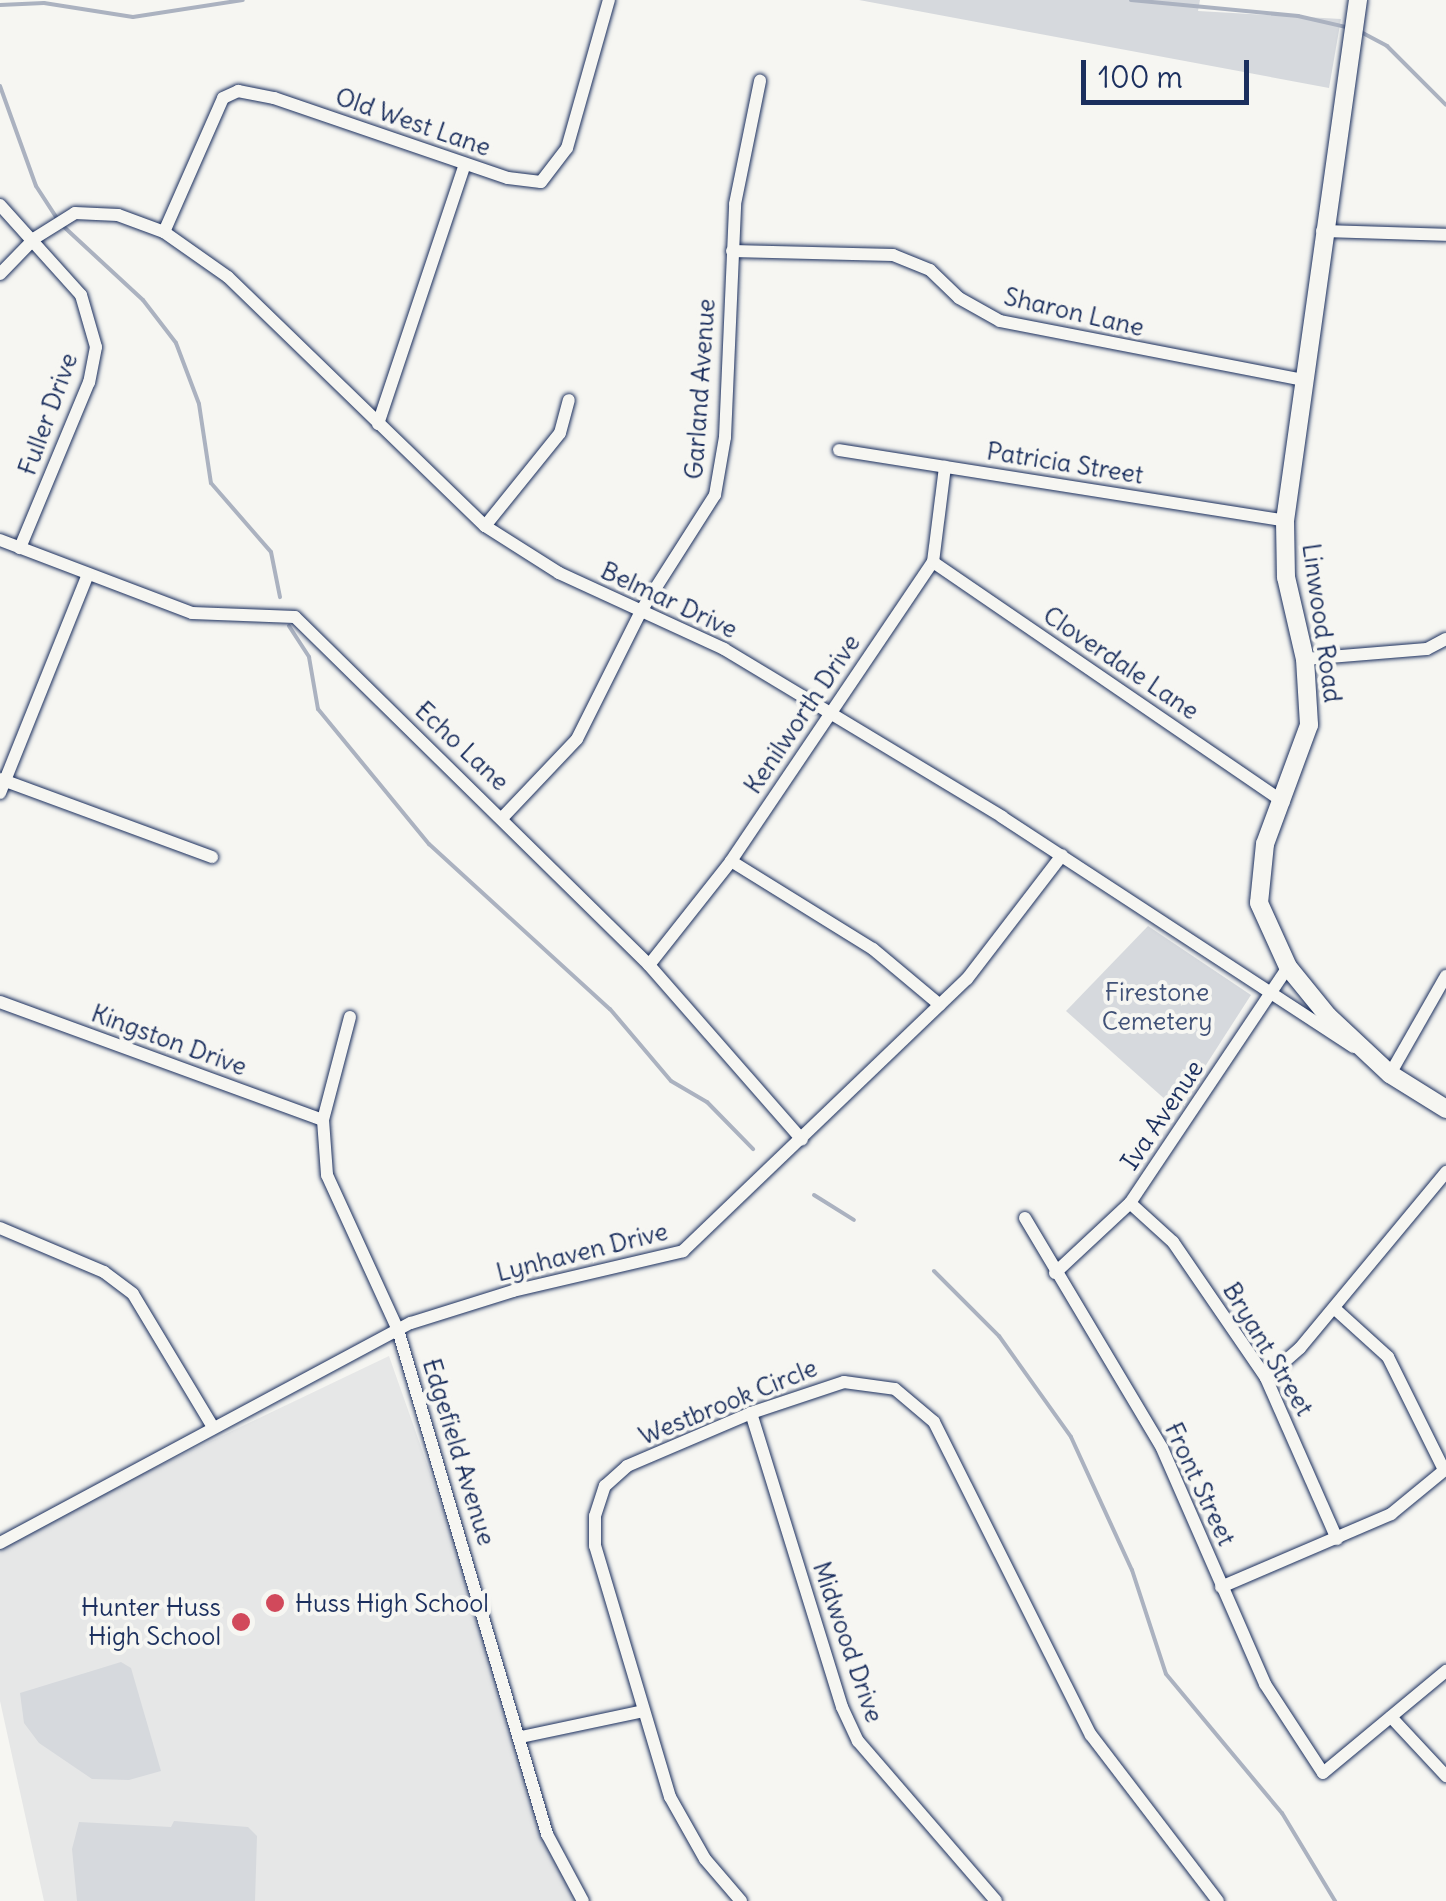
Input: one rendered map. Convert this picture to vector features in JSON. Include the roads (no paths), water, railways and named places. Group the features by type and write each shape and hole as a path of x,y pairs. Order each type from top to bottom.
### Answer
{"main road":[{"name":"Linwood Road","path":"1357,4 1322,230 1285,521 1286,577 1306,660 1309,726 1258,881 1265,924 1288,967 1361,1050 1446,1110"}],"street":[{"name":"Old West Lane","path":"164,232 223,98 238,92 274,98 465,164 540,182 555,171 609,0"},
{"name":"Garland Avenue","path":"504,816 577,739 640,611 705,514 720,475 732,251 744,142 760,82"},
{"path":"378,424 465,164"},
{"name":"Fuller Drive","path":"0,205 35,238 90,311 96,347 89,382 20,548"},
{"name":"Belmar Drive","path":"0,274 53,224 95,212 164,232 228,276 485,526 559,573 724,649 1062,855 1270,995 1361,1050"},
{"path":"1322,230 1446,235"},
{"name":"Sharon Lane","path":"732,251 892,255 930,270 959,298 1000,320 1303,380"},
{"path":"485,526 560,433 570,400"},
{"name":"Patricia Street","path":"838,450 1285,521"},
{"name":"Kenilworth Drive","path":"649,965 731,861 933,562 945,467"},
{"name":"Echo Lane","path":"0,540 202,615 295,617 504,816 649,965 802,1140"},
{"name":"Cloverdale Lane","path":"933,562 1284,802"},
{"path":"88,574 2,784 212,858"},
{"path":"1306,660 1427,649 1446,639"},
{"name":"Lynhaven Drive","path":"0,1543 398,1330 513,1291 671,1257 712,1228 994,950 1062,855"},
{"path":"731,861 873,949 940,1005"},
{"name":"Iva Avenue","path":"1055,1273 1130,1203 1288,967"},
{"path":"1390,1074 1446,976"},
{"name":"Kingston Drive","path":"0,1002 323,1120"},
{"name":"Edgefield Avenue","path":"350,1018 323,1120 338,1208 398,1330 558,1864 583,1901"},
{"path":"1266,1378 1334,1308 1446,1172"},
{"name":"Bryant Street","path":"1130,1203 1173,1242 1266,1378 1338,1539"},
{"name":"Front Street","path":"1025,1218 1162,1448 1265,1684 1324,1772 1391,1718"},
{"path":"0,1228 104,1272 133,1294 213,1427"},
{"path":"1221,1587 1391,1514 1445,1469 1388,1356 1334,1308"},
{"name":"Westbrook Circle","path":"740,1901 685,1829 643,1711 594,1546 599,1498 627,1466 751,1412 844,1382 895,1389 927,1414 1091,1735 1218,1901"},
{"name":"Midwood Drive","path":"751,1412 842,1706 858,1741 996,1901"},
{"path":"1446,1671 1391,1718 1446,1776"},
{"path":"521,1737 643,1711"}],"waterway":[{"path":"0,5 44,3 133,17 243,0"},
{"path":"1131,0 1298,16 1350,28"},
{"path":"1359,31 1387,46 1446,105"},
{"path":"0,86 36,186 57,218"},
{"path":"63,226 143,300 176,343 199,404 211,483 271,552 280,597"},
{"path":"289,626 309,657 318,709 429,844 610,1009 671,1081 707,1102 753,1149"},
{"path":"814,1195 854,1220"},
{"path":"934,1271 999,1336 1071,1437 1132,1570 1166,1674 1282,1813 1335,1901"}],"place":[{"name":"Huss High School","path":"275,1603"},
{"name":"Hunter Huss High School","path":"241,1622"}],"park label":[{"name":"Firestone Cemetery","path":"1157,1008"}]}
